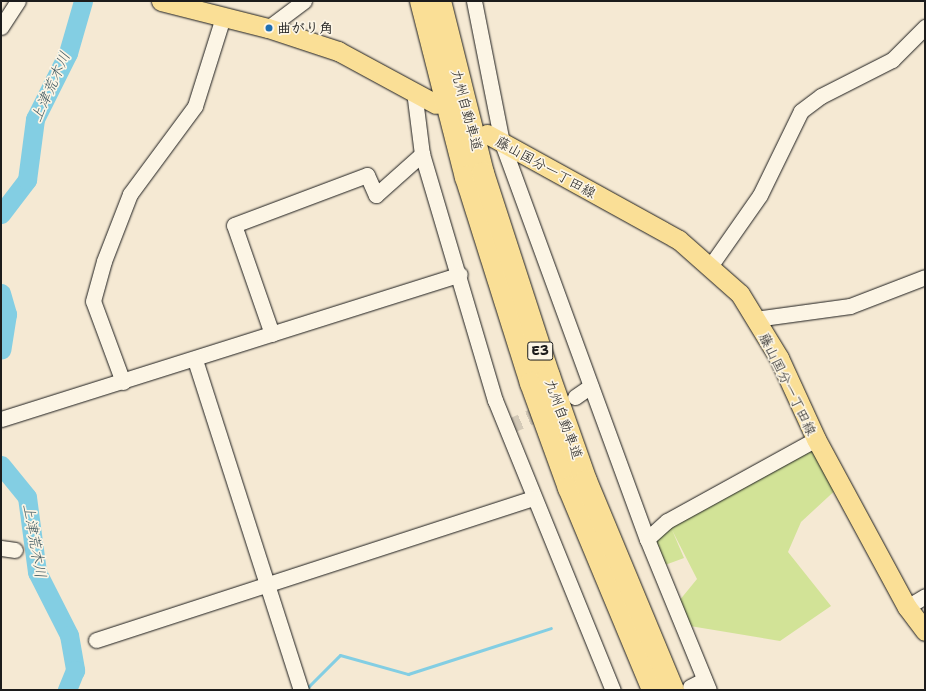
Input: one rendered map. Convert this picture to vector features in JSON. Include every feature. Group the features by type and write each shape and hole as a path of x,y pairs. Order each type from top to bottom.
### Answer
{"highway":[{"name":"九州自動車道","path":"421,1 466,177 526,368 569,488 653,690"},
{"name":"九州自動車道","path":"440,1 483,172 549,376 586,481 681,688"}],"main road":[{"path":"162,1 268,28 338,50 436,104"},
{"name":"藤山国分一丁田線","path":"494,139 679,240 711,265 740,294 779,358 816,439 907,607 925,631"}],"street":[{"path":"1,27 18,1"},
{"path":"268,28 304,1"},
{"path":"474,1 494,139 591,386 647,538 707,685 681,688"},
{"path":"123,382 94,301 104,261 130,194 195,106 223,17"},
{"path":"711,265 760,195 801,111 821,96 892,60 925,27"},
{"path":"414,91 422,154 460,274 495,400 533,498 613,690"},
{"path":"272,334 234,225 367,175 376,195 422,154"},
{"path":"1,419 195,360 460,274"},
{"path":"755,319 850,306 925,277"},
{"path":"195,360 265,584 301,690"},
{"path":"575,397 591,386"},
{"path":"647,538 674,517 816,439"},
{"path":"96,640 533,498"},
{"path":"907,607 925,596"}],"green space":[{"path":"816,439 841,485 801,522 788,552 831,606 780,641 690,626 679,601 697,579 672,530 684,558 665,565 647,539 667,521 717,503 750,473"}],"waterway":[{"name":"上津荒木川","path":"1,214 27,180 35,119 68,53 83,1"},
{"name":"上津荒木川","path":"1,293 7,314 1,350"},
{"name":"上津荒木川","path":"1,465 27,497 37,572 69,635 75,670 67,690"},
{"path":"305,690 340,655 408,674 551,628"},
{"name":"上津荒木川","path":"70,685 73,690"}],"tunnel":[{"path":"507,427 549,409"}],"place":[{"name":"曲がり角","path":"269,28"}]}
